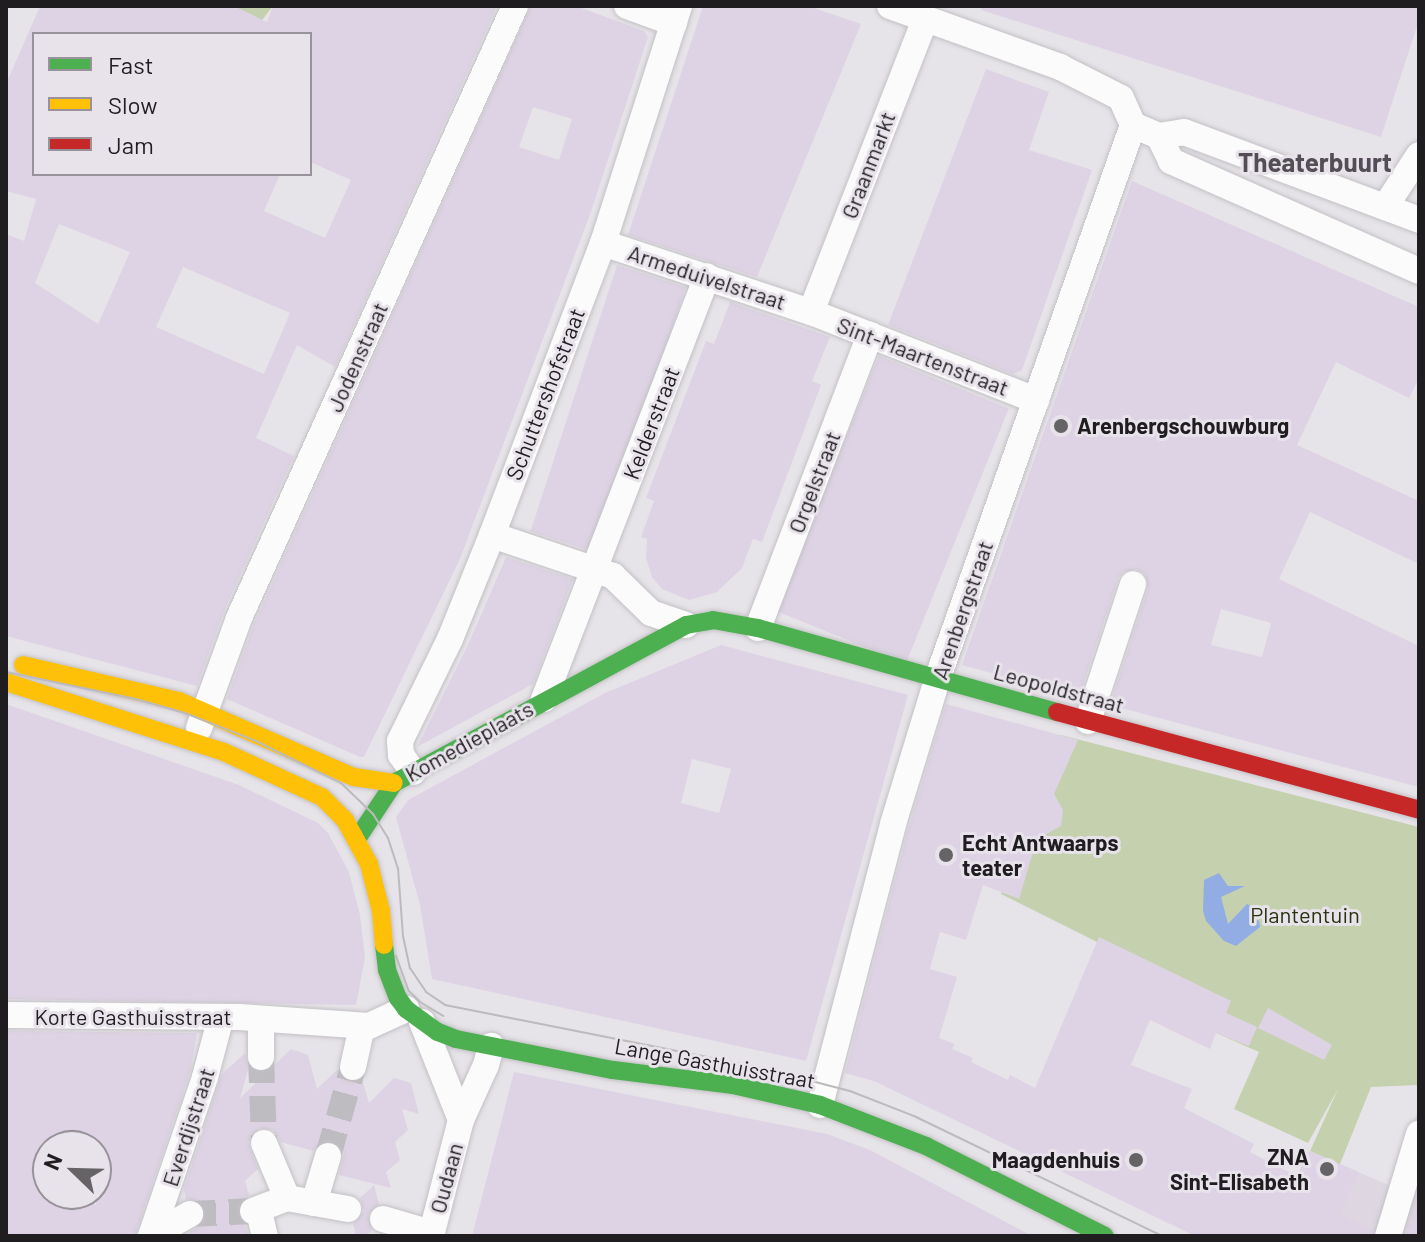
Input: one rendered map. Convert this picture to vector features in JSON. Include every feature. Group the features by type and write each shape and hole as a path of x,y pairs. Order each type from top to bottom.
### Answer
{"street":[{"name":"Jodenstraat","path":"194,742 239,618 515,6"},
{"path":"627,6 676,14"},
{"path":"890,6 1060,67 1121,98 1133,125 1159,136 1184,132 1419,220"},
{"name":"Schuttershofstraat","path":"404,778 400,741 450,639 603,243 676,14"},
{"name":"Graanmarkt","path":"811,312 925,19"},
{"name":"Arenbergstraat","path":"820,1105 866,921 937,680 1133,125"},
{"path":"1159,136 1171,161 1419,271"},
{"path":"1385,207 1419,155"},
{"path":"1400,183 1409,198 1419,202"},
{"name":"Armeduivelstraat","path":"603,243 811,312"},
{"name":"Kelderstraat","path":"594,569 707,276"},
{"name":"Sint-Maartenstraat","path":"811,312 1036,400"},
{"name":"Orgelstraat","path":"758,628 870,335"},
{"path":"492,535 594,569 626,586 651,613 686,625"},
{"name":"Komedieplaats","path":"544,699 594,569"},
{"path":"1088,721 1133,584"},
{"name":"Leopoldstraat","path":"686,625 713,620 758,628 937,680 1419,810"},
{"name":"Komedieplaats","path":"357,839 404,778 544,699 686,625"},
{"name":"Komedieplaats","path":"6,661 126,686 205,711 354,777 372,781 404,778"},
{"path":"6,682 194,742 280,775 322,797 336,809 357,839 376,885 387,970 414,1016"},
{"name":"Korte Gasthuisstraat","path":"6,1015 221,1017 362,1026 414,1016"},
{"name":"Lange Gasthuisstraat","path":"414,1016 456,1039 613,1070 733,1085 820,1105 916,1142 988,1178 1012,1208 1065,1236"},
{"name":"Oudaan","path":"414,1016 461,1120"},
{"name":"Everdijstraat","path":"151,1236 205,1077 221,1017"},
{"name":"Korte Gasthuisstraat","path":"261,1020 261,1057"},
{"path":"353,1067 362,1026"},
{"name":"Oudaan","path":"431,1235 461,1120 491,1046"},
{"path":"1388,1236 1419,1134"},
{"path":"264,1143 287,1198"},
{"path":"314,1203 328,1156"},
{"path":"988,1178 1105,1236"},
{"path":"259,1219 287,1198 348,1209"},
{"path":"151,1236 190,1214"},
{"path":"383,1219 431,1235"}],"shaded area":[{"name":"ZNA Sint-Elisabeth","path":"1419,1106 1419,1236 1289,1236 1302,1166 1310,1151 1393,1187"}],"green space":[{"path":"233,6 273,6 262,20"},
{"name":"Plantentuin","path":"1061,735 1419,827 1419,1085 1371,1087 1340,1164 1310,1151 1338,1089 1308,1143 1234,1109 1259,1052 1216,1033 1230,1001 1097,942 1001,894 1032,791"}],"water":[{"path":"1219,873 1228,886 1245,886 1221,897 1228,924 1247,904 1255,908 1254,918 1259,921 1260,927 1236,946 1224,941 1206,921 1203,911 1204,880"}],"building":[{"path":"40,6 233,6 267,22 273,6 497,6 335,367 297,345 256,438 294,456 224,611 197,686 6,636 6,234 24,241 36,199 6,191 6,84","holes":["59,224 130,252 98,324 35,283","183,267 290,313 264,374 156,327"]},
{"path":"531,6 576,6 644,31 648,37 591,212 460,559 364,757 227,699 254,624","holes":["533,107 572,119 559,160 519,147"]},
{"path":"703,6 808,6 861,24 757,277 628,235"},
{"path":"982,6 1419,6 1419,20 1381,137 981,10"},
{"path":"986,69 1049,92 1029,150 1092,170 1022,370 1013,374 888,325"},
{"path":"1132,181 1419,307 1419,378 1409,398 1336,362 1297,445 1419,501 1419,564 1310,512 1279,579 1419,646 1419,787 1110,705 1148,589 1145,574 1137,569 1123,572 1118,579 1079,697 962,665","holes":["1221,609 1271,623 1262,657 1211,645"]},
{"path":"617,265 685,287 599,554 530,531"},
{"path":"730,302 830,337 812,381 821,385 762,542 753,539 742,568 717,592 689,600 662,589 652,577 646,558 647,539 641,537 654,501 646,498 706,341 714,344"},
{"path":"879,356 1009,408 906,663 776,611"},
{"path":"506,557 573,579 533,684 417,747 468,645"},
{"path":"721,645 908,695 806,1061 432,979 420,905 396,817 408,800 605,693","holes":["692,759 731,769 719,813 681,803"]},
{"path":"6,704 239,785 318,823 328,833 349,872 360,915 365,958 356,1005 6,999"},
{"path":"946,704 1078,740 1054,794 1063,810 1061,826 1037,839 1019,899 983,885 966,940 940,932 930,969 957,977 939,1038 955,1044 952,1049 973,1058 971,1062 1008,1080 1010,1075 1035,1088 1099,937 1231,1001 1226,1013 1257,1027 1249,1046 1216,1033 1210,1049 1150,1020 1131,1065 1192,1089 1184,1108 1254,1144 1250,1152 1297,1176 1309,1151 1359,1172 1340,1215 1373,1230 1372,1236 1195,1236 874,1081 845,1073 908,830"},
{"path":"1268,1008 1332,1045 1324,1060 1258,1028"},
{"path":"6,1031 197,1033 190,1072 135,1236 6,1236"},
{"path":"291,1049 308,1055 317,1089 338,1069 349,1082 362,1079 369,1103 394,1078 411,1083 419,1114 402,1109 408,1130 395,1142 400,1160 386,1172 391,1188 339,1175 344,1153 333,1141 324,1141 313,1151 281,1142 273,1130 259,1128 248,1142 258,1169 245,1181 249,1195 237,1209 249,1236 184,1236 198,1227 206,1215 199,1201 186,1199 184,1189 222,1074 245,1053 249,1067 240,1098"},
{"path":"514,1072 827,1134 870,1150 1032,1236 472,1236"},
{"path":"374,1185 379,1204 368,1215 372,1230 366,1236 356,1236 353,1224 364,1211 360,1198"},
{"path":"1419,1189 1419,1236 1405,1236"}],"tunnel":[{"path":"261,1057 264,1143"},
{"path":"328,1156 353,1067"},
{"path":"190,1214 253,1211"}],"tram line":[{"path":"6,672 136,699 185,713 256,741 341,783 373,814 388,838 398,868 403,936 410,968 426,992 445,1005 754,1066 850,1091 914,1116 1162,1236"},
{"path":"396,956 409,991 443,1016"}],"traffic: fast":[{"path":"357,839 394,783 686,625 713,620 758,628 1057,712"},
{"path":"384,945 387,970 398,998 406,1009 438,1032 456,1039 613,1070 733,1085 820,1105 926,1146 1105,1236"}],"traffic: slow":[{"path":"23,665 179,701 354,777 394,783"},
{"path":"6,682 224,752 322,797 345,820 369,864 381,911 384,945"}],"traffic: jam":[{"path":"1057,712 1419,810"}],"place":[{"name":"Arenbergschouwburg","path":"1061,426"},
{"name":"Echt Antwaarps teater","path":"946,855"},
{"name":"Maagdenhuis","path":"1136,1160"},
{"name":"ZNA Sint-Elisabeth","path":"1327,1169"}],"district":[{"name":"Theaterbuurt","path":"1315,162"}]}
